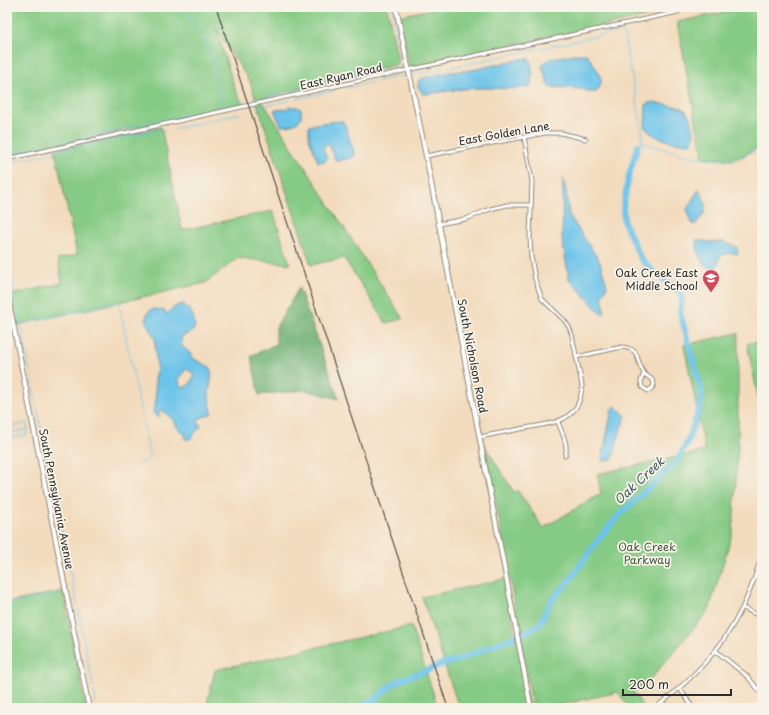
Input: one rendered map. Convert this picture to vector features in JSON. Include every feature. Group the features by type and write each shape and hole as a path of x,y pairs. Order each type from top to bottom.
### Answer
{"street":[{"name":"South Nicholson Road","path":"396,7 426,156 531,708"},
{"name":"East Ryan Road","path":"7,159 678,12"},
{"name":"East Golden Lane","path":"426,156 545,133 561,133 586,139"},
{"path":"480,437 558,422 572,412 582,393 582,385 569,327 564,320 546,303 539,293 536,283 531,257 532,181 524,137"},
{"path":"438,224 466,219 490,209 507,205 531,205"},
{"name":"South Pennsylvania Avenue","path":"7,293 89,708"},
{"path":"576,357 622,347 628,348 636,354 644,373 654,381 651,390 648,391 642,387 641,381 644,373"},
{"path":"558,422 566,443 565,456"},
{"path":"655,708 680,689 716,651 727,636 743,608 754,580 762,553"},
{"path":"743,608 762,617"},
{"path":"716,651 747,676 762,694"},
{"path":"680,689 693,708"}],"green space":[{"path":"7,7 387,7 399,64 261,99 403,319 386,323 344,258 311,265 250,82 216,29 235,89 243,104 7,157"},
{"path":"442,7 677,7 673,11 412,67 409,64 399,16"},
{"path":"749,7 762,7 762,146 734,160 703,157 677,22"},
{"path":"161,127 182,230 273,211 290,264 238,258 205,283 17,325 11,295 62,283 58,259 77,255 55,150"},
{"path":"299,288 339,399 305,390 259,395 251,356 276,344 276,327"},
{"name":"Oak Creek Parkway","path":"738,333 738,444 733,531 709,610 644,687 632,690 644,708 629,708 618,692 546,708 533,708 495,497 491,497 483,443 514,492 518,491 543,528 601,494 597,474 705,451 684,345"},
{"path":"762,341 762,400 759,401 747,344"},
{"path":"505,579 529,708 459,708 422,597"},
{"path":"63,591 86,708 7,708 7,603"},
{"path":"411,626 438,708 206,708 215,670"}],"water":[{"path":"574,54 586,54 597,69 601,84 596,92 589,92 582,89 549,87 542,66 548,60"},
{"path":"526,58 529,59 532,69 532,81 529,87 513,89 485,88 423,94 418,87 419,80 423,78 451,72 472,70"},
{"path":"652,102 683,108 693,125 694,135 691,143 673,142 648,131 645,127 646,105"},
{"path":"297,107 301,109 301,118 295,124 281,126 274,110"},
{"path":"343,121 346,128 355,155 354,157 338,161 335,160 330,146 326,145 323,147 327,159 325,161 318,162 309,138 309,126"},
{"path":"563,178 569,215 600,262 607,286 602,296 605,312 602,314 569,279 562,238"},
{"path":"699,189 706,204 704,214 695,225 692,223 687,209"},
{"path":"696,240 723,242 737,247 738,254 731,253 721,255 715,270 703,262 699,255"},
{"path":"183,304 186,306 195,322 194,329 181,337 182,346 190,353 192,358 210,367 212,374 209,396 212,413 198,419 201,426 188,440 185,439 186,435 181,432 171,418 161,409 159,412 159,418 153,413 156,401 155,381 157,369 155,338 146,322 147,314 150,310 155,309 165,311 167,315 170,311","holes":["186,369 193,373 191,382 188,386 183,387 179,383 179,378"]},
{"path":"615,406 626,416 621,428 613,458 604,461 602,458 612,409"}],"waterway":[{"path":"183,7 215,59 213,69 217,88 220,91 222,106"},
{"path":"262,98 401,67 403,65 392,7"},
{"path":"415,75 621,31 623,32 642,128 642,144"},
{"path":"347,88 400,76 405,77"},
{"path":"297,99 336,90"},
{"path":"261,107 290,100"},
{"path":"7,155 231,105"},
{"path":"175,129 240,113"},
{"path":"7,163 157,130 166,131"},
{"name":"Oak Creek","path":"638,145 645,143 683,155 719,160 733,160 762,146"},
{"name":"Oak Creek","path":"360,708 373,701 396,682 443,664 453,662 528,631 540,624 551,601 569,581 598,540 619,515 676,462 687,443 702,399 700,386 680,312 682,302 680,293 673,285 655,274 641,259 624,222 623,207 629,175 638,145"},
{"path":"7,248 11,273"},
{"path":"12,277 17,305"},
{"path":"21,324 116,302 119,303 150,458 147,461 139,463"},
{"path":"18,309 30,372"},
{"path":"31,376 36,403"},
{"path":"37,408 56,504"},
{"path":"7,428 26,423 28,429 27,434 25,435 7,439"},
{"path":"7,434 28,429"},
{"path":"57,510 77,604"},
{"path":"7,606 61,593"},
{"path":"78,610 93,686"},
{"path":"94,692 97,708"}],"railway":[{"path":"216,7 448,708"}],"place":[{"name":"Oak Creek East Middle School","path":"711,293"}]}
